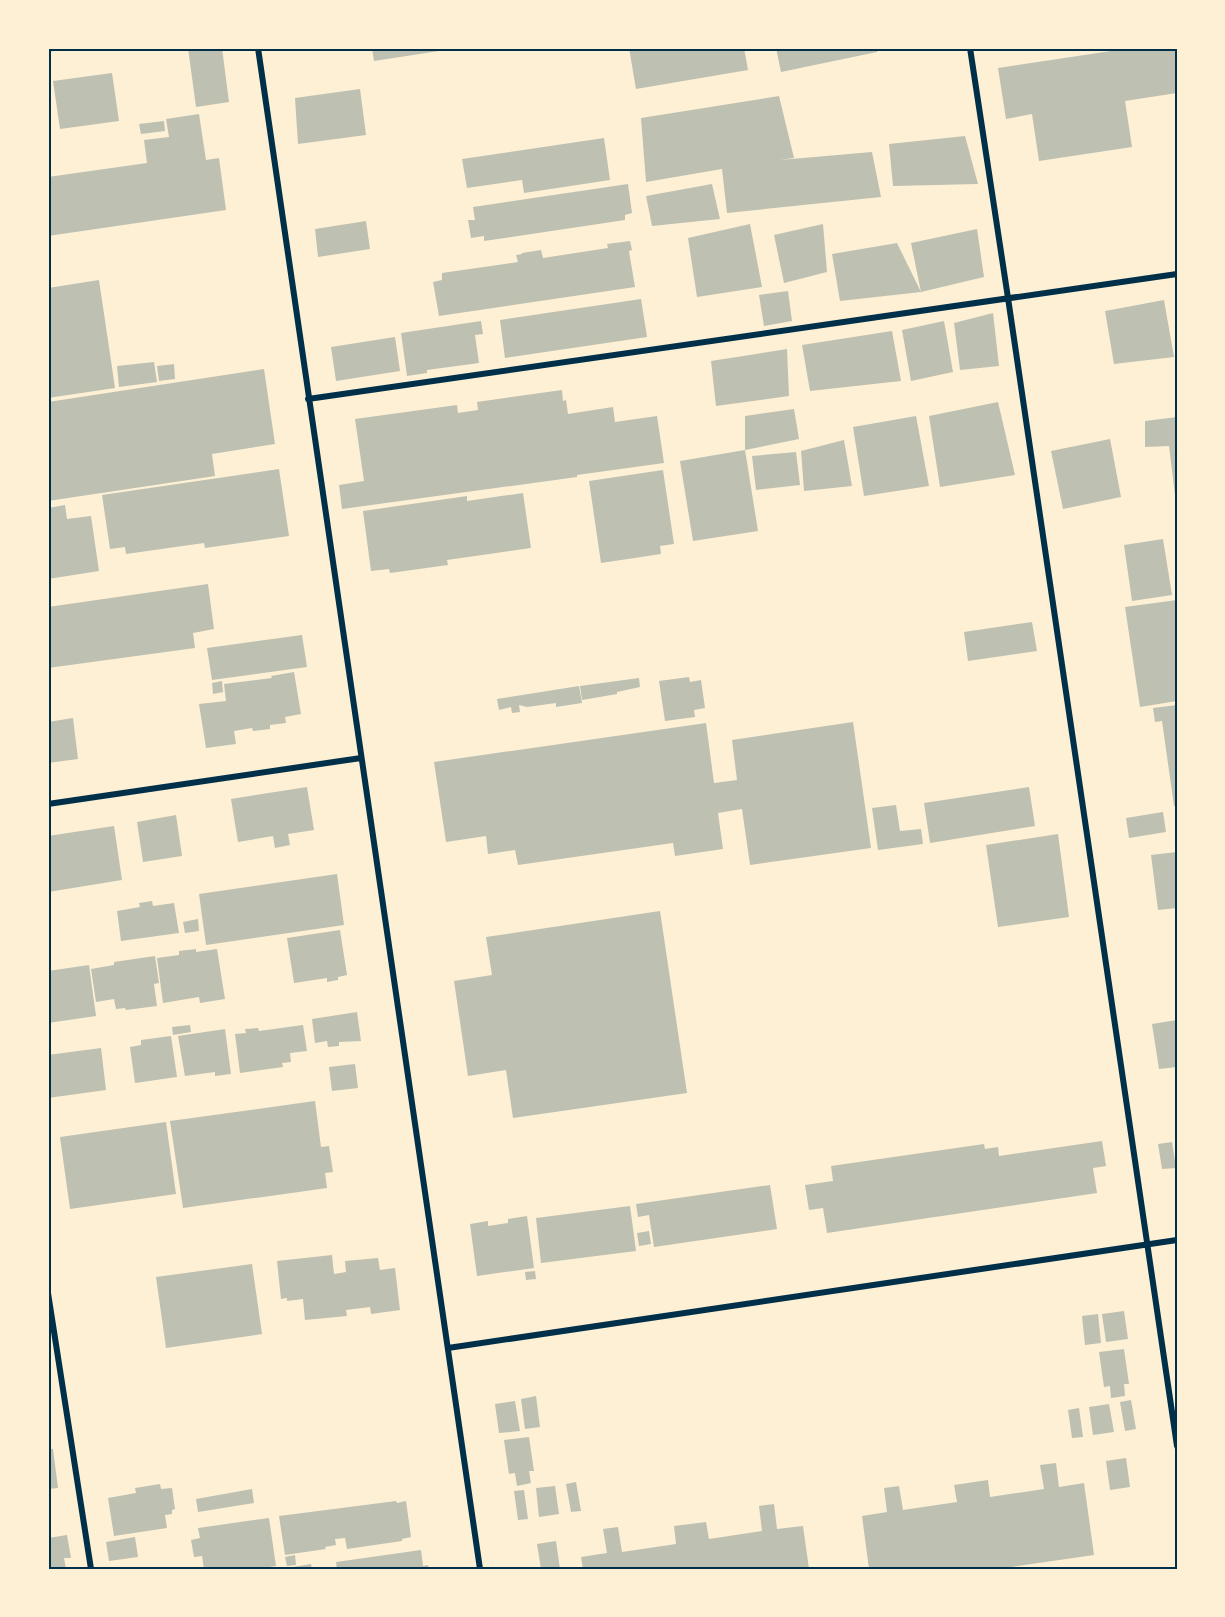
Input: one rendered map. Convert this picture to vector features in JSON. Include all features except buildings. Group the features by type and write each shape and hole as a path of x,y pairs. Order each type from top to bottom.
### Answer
{"street":[{"path":"258,48 480,1569"},
{"path":"969,48 1177,1446"},
{"path":"308,399 1177,274"},
{"path":"48,804 361,758"},
{"path":"448,1348 1177,1240"},
{"path":"48,1293 91,1569"}]}
